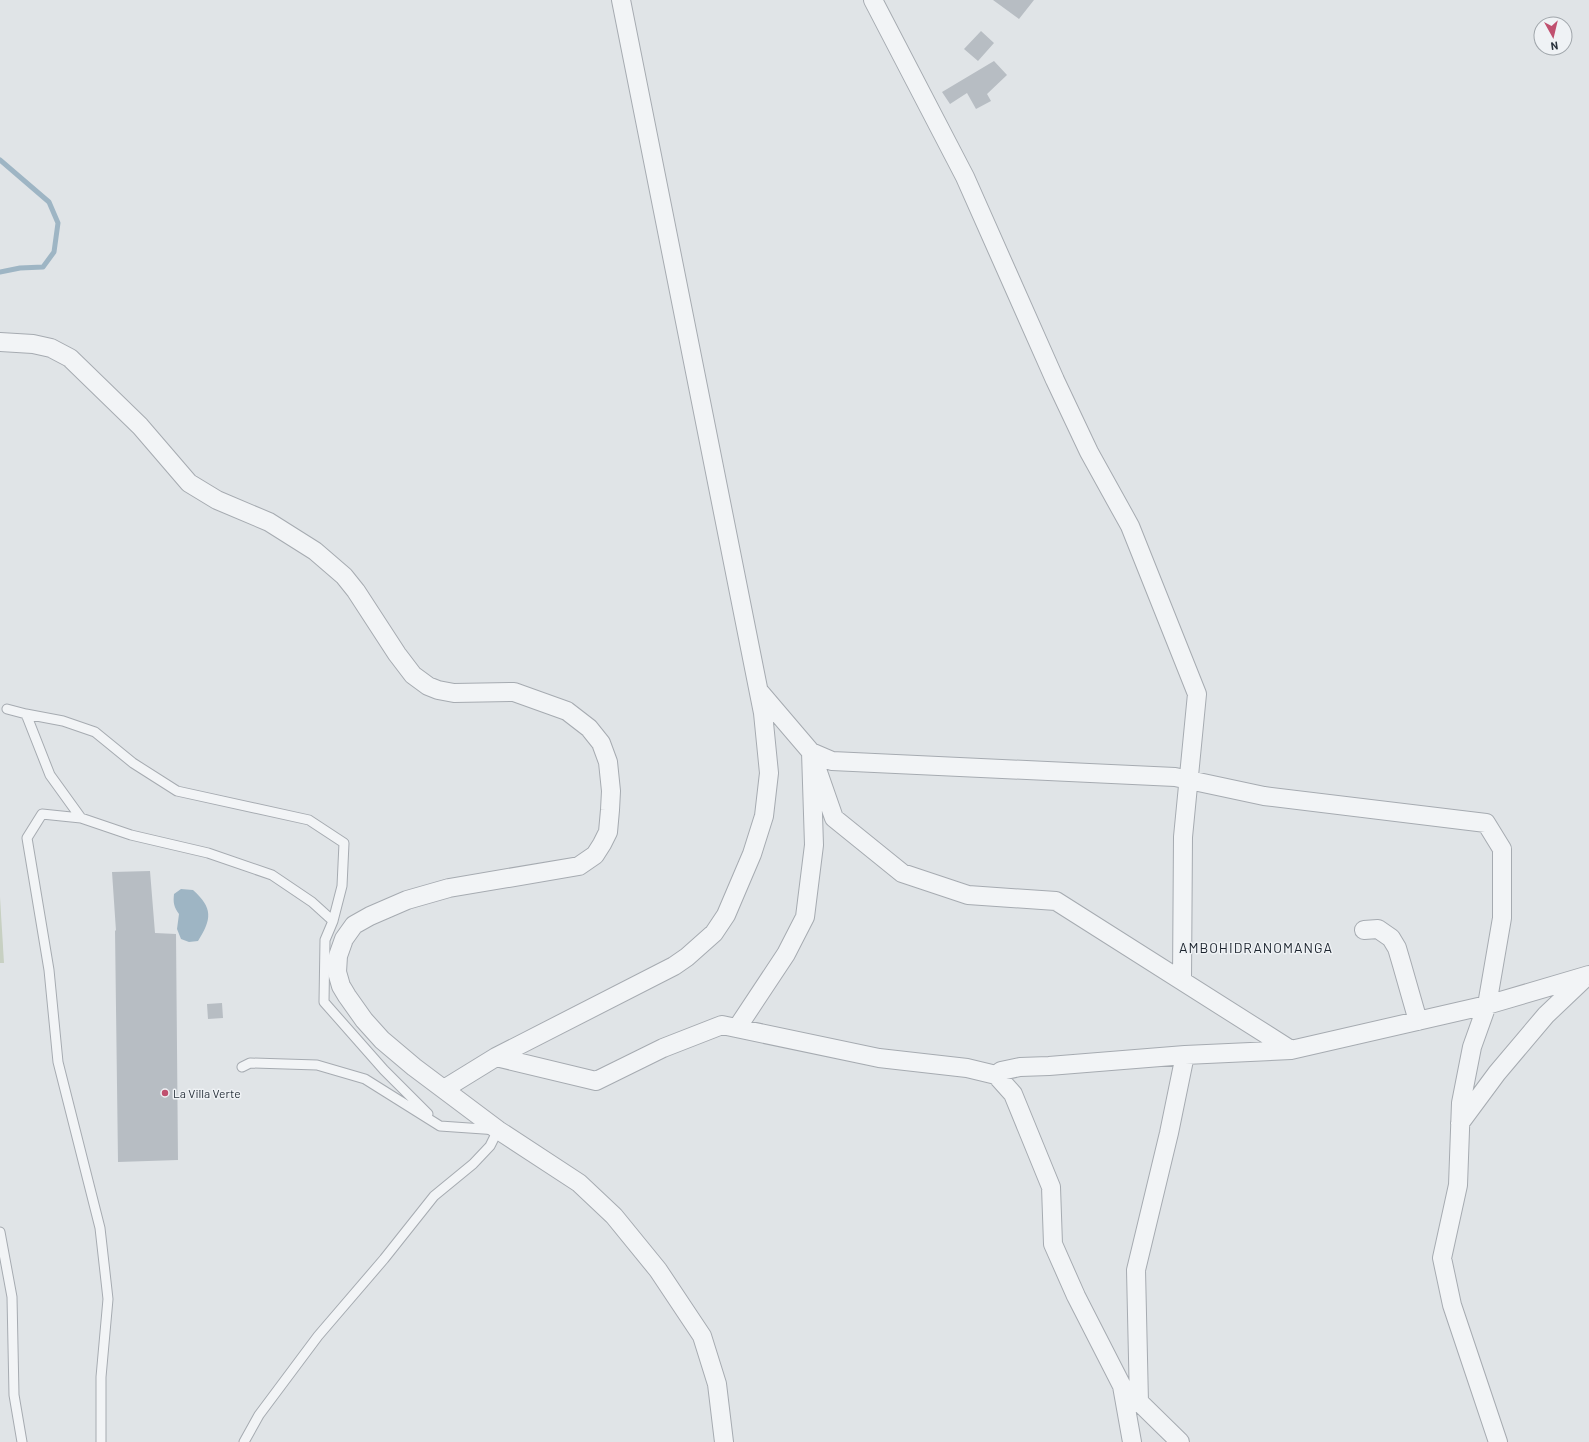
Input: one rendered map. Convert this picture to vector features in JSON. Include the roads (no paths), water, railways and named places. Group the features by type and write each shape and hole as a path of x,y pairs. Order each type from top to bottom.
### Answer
{"street":[{"path":"444,1089 496,1057 674,966 692,953 714,933 726,915 749,861 764,816 769,773 763,713 621,0"},
{"path":"873,0 965,177 1058,388 1088,452 1130,526 1197,694 1183,837 1182,980"},
{"path":"0,342 45,346 70,358 140,426 189,484 218,500 269,522 315,551 344,576 356,591 397,654 413,675 428,686 438,690 454,693 514,692 527,696 567,712 589,728 601,743 608,762 611,791 608,832 595,855 579,866 449,888 407,900 370,916 354,925 344,938 338,956 337,972 341,986 347,996 364,1020 382,1040 414,1067 498,1130 579,1183 614,1216 658,1270 702,1336 717,1384 724,1442"},
{"path":"758,689 811,752 834,818 902,873 968,895 1056,901 1291,1050"},
{"path":"811,752 832,761 1175,777 1264,796 1486,822 1502,849 1502,918 1487,1005 1472,1047 1461,1103 1458,1185 1442,1258 1452,1305 1498,1442"},
{"path":"738,1028 786,954 805,917 814,845 811,752"},
{"path":"1364,930 1378,930 1391,938 1397,948 1418,1021"},
{"path":"996,1075 1001,1071 1020,1067 1185,1055 1291,1050 1487,1005 1588,975"},
{"path":"1460,1123 1497,1073 1546,1015 1588,975"},
{"path":"496,1057 596,1082 663,1048 722,1025 879,1058 967,1068 996,1075 1013,1094 1051,1187 1053,1244 1076,1296 1122,1386 1132,1442"},
{"path":"1139,1402 1136,1270 1169,1133 1185,1055"},
{"path":"1122,1386 1180,1442"}],"lane":[{"path":"7,709 63,721 95,732 133,763 177,791 308,820 344,844 342,886 333,921 325,940 324,1002 384,1070 440,1126"},
{"path":"26,714 50,775 81,818"},
{"path":"101,1442 101,1377 108,1300 100,1228 58,1062 49,970 27,838 42,814 81,818 131,835 208,852 272,876 312,902 333,921"},
{"path":"242,1066 250,1063 317,1065 365,1079 440,1126 498,1130 490,1146 474,1164 434,1196 384,1259 318,1336 259,1414 244,1442"},
{"path":"0,1232 12,1297 14,1395 22,1442"}],"water":[{"path":"181,889 193,890 200,896 207,908 208,920 198,941 189,942 181,939 177,929 179,914 174,905 174,894"}],"waterway":[{"name":"AMBOHIDRANOMANGA","path":"0,160 49,202 58,223 54,252 43,267 20,268 0,272"}],"place":[{"name":"La Villa Verte","path":"165,1093"}],"district":[{"name":"AMBOHIDRANOMANGA","path":"1256,947"}]}
